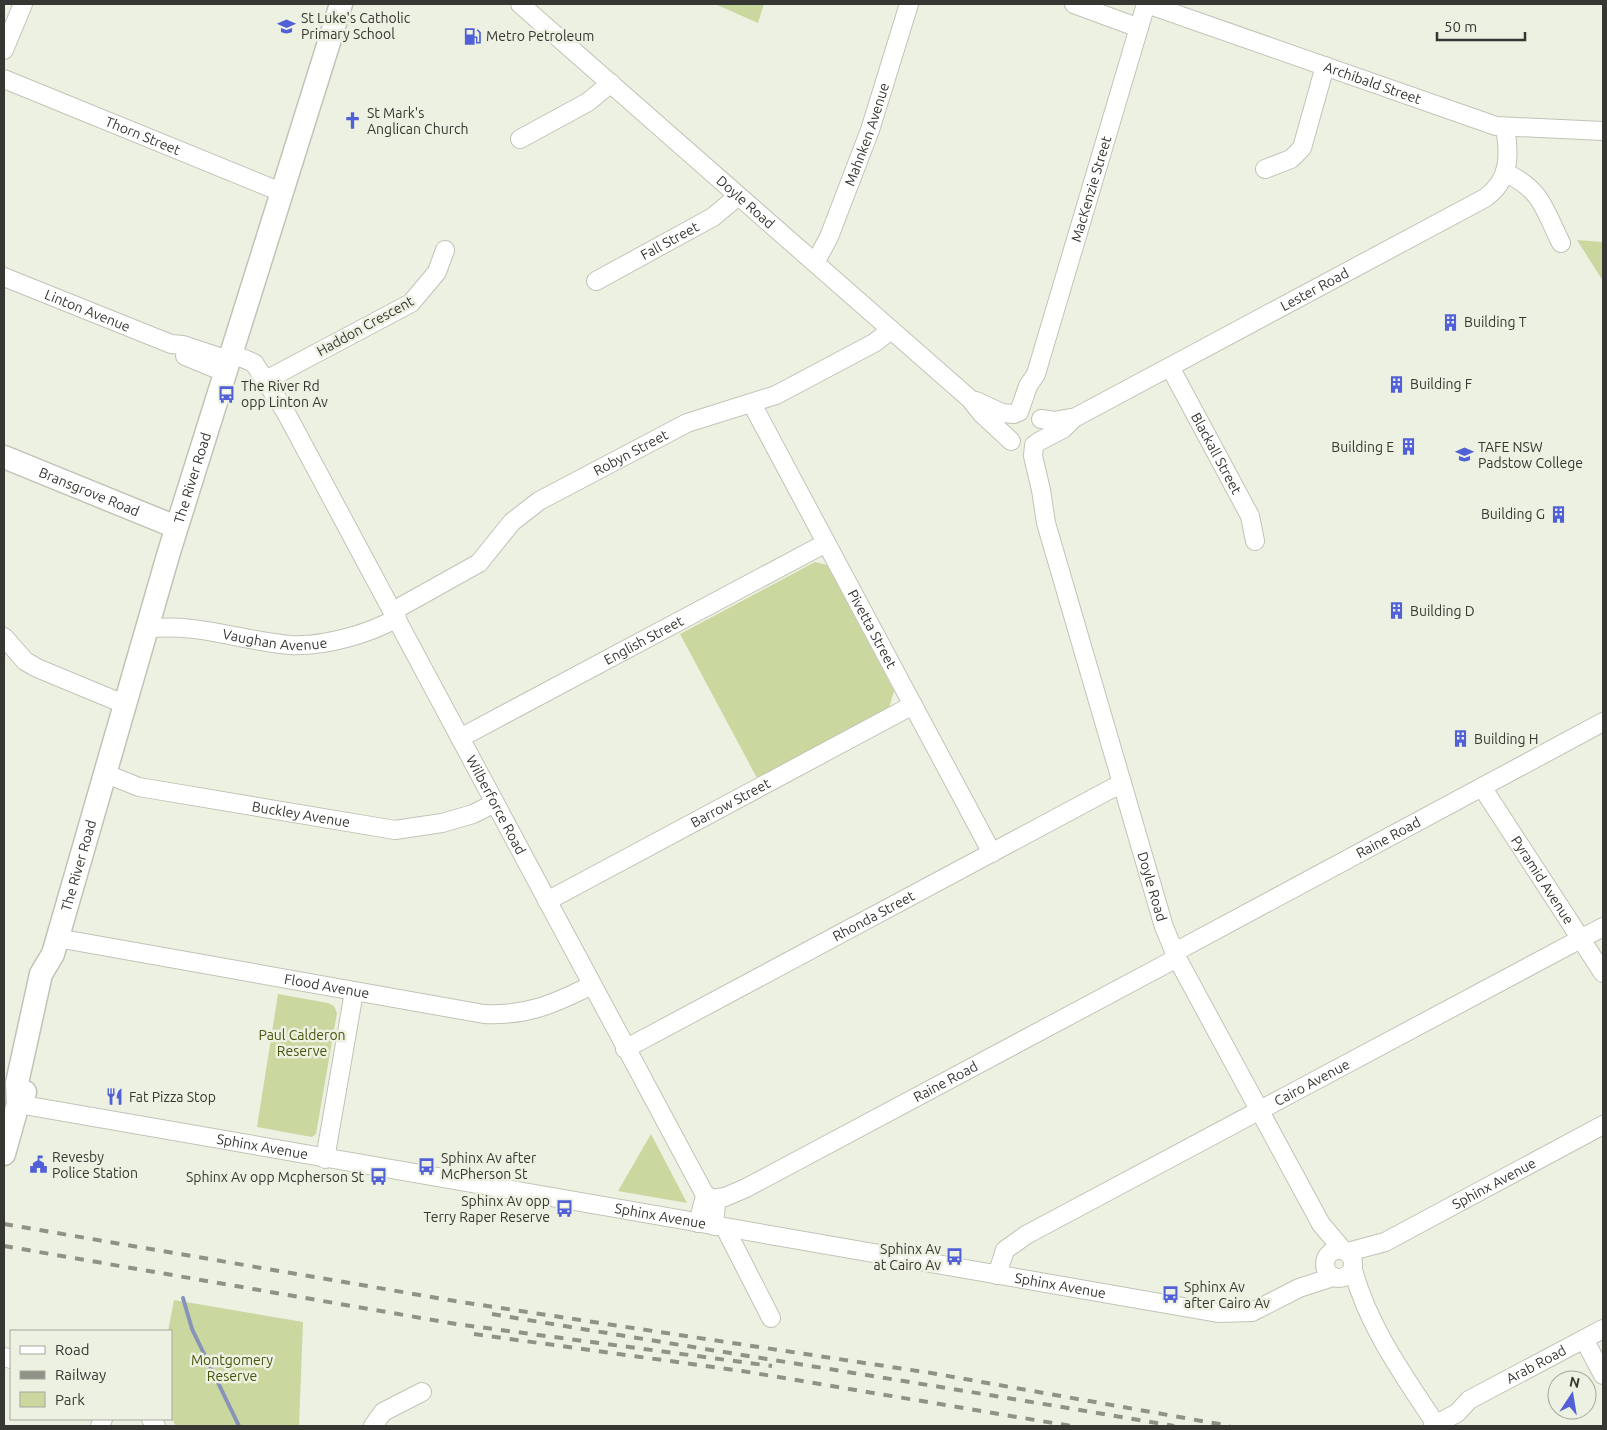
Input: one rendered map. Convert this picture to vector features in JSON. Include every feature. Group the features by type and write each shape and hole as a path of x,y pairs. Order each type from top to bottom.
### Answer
{"main road":[{"name":"The River Road","path":"4,1146 18,1104 28,1086 44,1025 52,982 55,946 176,527 340,4"},
{"name":"Bransgrove Road","path":"4,457 176,527"}],"street":[{"path":"4,50 23,4"},
{"name":"Doyle Road","path":"520,4 970,399 982,414 1025,443 1033,456 1042,490 1046,523 1164,927 1176,955 1321,1224 1349,1260 1362,1303 1394,1363 1404,1391 1430,1423"},
{"name":"Mahnken Avenue","path":"814,262 829,237 870,130 909,4"},
{"path":"1074,4 1139,28"},
{"name":"MacKenzie Street","path":"1039,417 1035,400 1036,374 1146,4"},
{"name":"Archibald Street","path":"1146,4 1505,128 1603,131"},
{"path":"1265,169 1291,159 1302,148 1325,66"},
{"name":"Thorn Street","path":"4,79 281,192"},
{"path":"520,139 588,102 610,83"},
{"path":"1505,128 1509,151 1506,173 1521,180 1535,191 1561,243"},
{"name":"Lester Road","path":"1025,443 1063,429 1076,417 1479,202 1496,189 1506,173"},
{"name":"Fall Street","path":"596,281 713,217 738,196"},
{"name":"Haddon Crescent","path":"269,379 411,303 437,272 445,250"},
{"name":"Linton Avenue","path":"4,277 171,344 229,356"},
{"name":"Robyn Street","path":"394,613 479,563 512,522 539,501 687,423 776,395 874,343 891,330"},
{"name":"Wilberforce Road","path":"229,356 260,353 269,379 285,411 626,1049 704,1193 717,1205 712,1226 771,1318"},
{"name":"Blackall Street","path":"1170,367 1250,516 1256,541"},
{"name":"MacKenzie Street","path":"1017,413 1028,386 1036,374"},
{"name":"Doyle Road","path":"970,399 1002,413 1017,413"},
{"name":"Pivetta Street","path":"752,404 992,853"},
{"path":"1028,411 1039,417 1044,431 1025,443 1007,427 1017,413 1028,411"},
{"name":"Lester Road","path":"1039,417 1054,421 1076,417"},
{"name":"English Street","path":"460,738 826,543"},
{"name":"Vaughan Avenue","path":"149,619 189,628 301,645 328,642 360,632 379,617 394,613"},
{"path":"4,637 25,661 37,668 124,704"},
{"name":"Barrow Street","path":"547,901 913,706"},
{"name":"Raine Road","path":"710,1197 725,1197 746,1188 1603,722"},
{"name":"Buckley Avenue","path":"102,780 395,830 428,827 462,816 470,808 493,800"},
{"name":"Rhonda Street","path":"626,1049 1122,783"},
{"name":"Pyramid Avenue","path":"1482,787 1603,973"},
{"name":"Cairo Avenue","path":"1004,1276 1022,1238 1603,927"},
{"name":"Flood Avenue","path":"55,946 354,992 469,1012 499,1015 542,1008 592,985"},
{"path":"325,1159 354,992"},
{"name":"Sphinx Avenue","path":"18,1104 325,1159 1227,1314 1252,1312 1299,1288 1335,1277"},
{"name":"Sphinx Avenue","path":"1349,1260 1603,1125"},
{"name":"Doyle Road","path":"1321,1224 1326,1258"},
{"path":"1336,1250 1349,1260 1345,1277 1335,1277 1327,1272 1326,1258 1336,1250"},
{"name":"Sphinx Avenue","path":"1299,1288 1326,1258"},
{"name":"Doyle Road","path":"1335,1277 1362,1303"},
{"name":"Arab Road","path":"1430,1423 1457,1413 1469,1400 1603,1329"},
{"path":"1584,1339 1603,1375"},
{"path":"373,1426 383,1412 422,1392"}],"green space":[{"path":"715,4 764,4 758,23"},
{"path":"1577,240 1603,242 1603,281"},
{"path":"815,562 827,565 894,691 889,708 757,778 680,634"},
{"name":"Paul Calderon Reserve","path":"278,994 328,1003 334,1006 337,1013 316,1134 312,1137 257,1127"},
{"path":"651,1134 687,1203 618,1191"},
{"name":"Montgomery Reserve","path":"174,1300 303,1322 299,1426 176,1426 172,1420 172,1330 168,1330"}],"waterway":[{"path":"183,1298 192,1329 239,1426"}],"railway":[{"path":"4,1224 461,1302 931,1373 1230,1426"},
{"path":"4,1246 456,1324 772,1366"},
{"path":"492,1314 1174,1426"},
{"path":"474,1334 742,1371 1071,1426"}],"place":[{"name":"St Luke's Catholic Primary School","path":"287,26"},
{"name":"Metro Petroleum","path":"472,36"},
{"name":"St Mark's Anglican Church","path":"353,121"},
{"name":"Building T","path":"1450,322"},
{"name":"Building F","path":"1396,384"},
{"name":"The River Rd opp Linton Av","path":"227,394"},
{"name":"Building E","path":"1408,447"},
{"name":"TAFE NSW Padstow College","path":"1464,455"},
{"name":"Building G","path":"1559,514"},
{"name":"Building D","path":"1396,611"},
{"name":"Building H","path":"1460,739"},
{"name":"Fat Pizza Stop","path":"115,1097"},
{"name":"Revesby Police Station","path":"38,1165"},
{"name":"Sphinx Av after McPherson St","path":"427,1166"},
{"name":"Sphinx Av opp Mcpherson St","path":"378,1177"},
{"name":"Sphinx Av opp Terry Raper Reserve","path":"564,1209"},
{"name":"Sphinx Av at Cairo Av","path":"955,1257"},
{"name":"Sphinx Av after Cairo Av","path":"1170,1295"}]}
